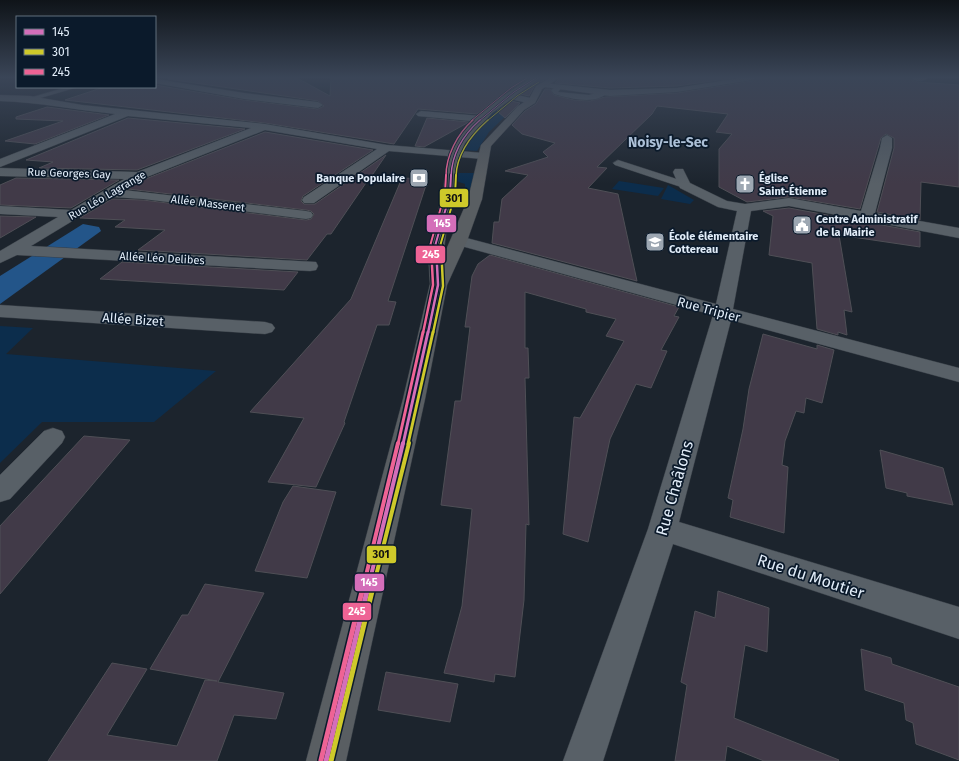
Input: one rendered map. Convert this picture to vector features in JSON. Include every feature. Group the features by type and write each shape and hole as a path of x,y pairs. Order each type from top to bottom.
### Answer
{"main road":[{"path":"438,284 435,248 450,194 450,168 455,153 469,130 488,114"},
{"path":"326,761 414,400 438,284 459,241 475,199 486,145 515,114"}],"street":[{"path":"0,163 126,114"},
{"path":"133,114 265,127 336,138 386,148 455,153 482,162"},
{"path":"177,117 188,114"},
{"path":"421,114 481,119"},
{"name":"Rue Léo Lagrange","path":"7,254 138,176 265,127"},
{"path":"867,216 886,148 886,138"},
{"path":"386,148 433,164 450,168 482,162"},
{"path":"309,200 386,148"},
{"path":"618,163 685,185 723,204 745,208 789,202 959,233"},
{"name":"Rue Georges Gay","path":"0,172 138,176"},
{"path":"678,172 685,185"},
{"name":"Allée Massenet","path":"109,192 306,215"},
{"path":"450,194 462,198 475,199"},
{"name":"Rue Chaâlons","path":"582,761 663,529 724,313 745,208"},
{"path":"0,210 74,214"},
{"name":"Rue Tripier","path":"459,241 959,375"},
{"name":"Allée Léo Delibes","path":"7,254 310,266"},
{"name":"Allée Bizet","path":"0,311 265,328"},
{"path":"0,492 53,437"},
{"name":"Rue du Moutier","path":"663,529 959,623"}],"shaded area":[{"path":"492,114 508,114 489,132 477,151 463,150 462,149 465,143"},
{"path":"457,173 475,173 472,195 465,191 465,184 456,181"},
{"path":"619,181 664,188 658,196 612,189"},
{"path":"668,185 694,200 690,204 661,199"},
{"path":"83,224 99,227 101,231 0,304 0,276"},
{"path":"0,326 33,328 6,354 216,371 154,422 42,422 0,463"}],"building":[{"path":"27,114 97,114 109,115 35,144 5,141 63,121 16,119 16,117"},
{"path":"183,114 415,114 394,144 265,123"},
{"path":"500,114 509,114 505,118"},
{"path":"523,114 652,114 597,167 607,168 588,188 618,194 637,281 492,243 494,222 499,222 502,199 528,175 505,171 548,157 543,152 555,143 522,134 512,125"},
{"path":"724,114 959,114 959,187 921,182 920,220 877,212 894,148 894,138 886,134 881,138 860,209 789,197 747,202 719,187 719,149 732,134 716,132 728,114"},
{"path":"128,118 245,129 137,170 39,168 53,162 26,160"},
{"path":"427,118 469,122 424,147 415,146"},
{"path":"265,132 373,150 303,196 301,201 304,204 315,204 386,155 373,174 367,177 370,177 331,234 327,234 307,260 138,250 165,230 115,227 125,220 80,218 112,199 143,200 306,220 311,219 314,214 311,211 306,210 128,189 143,180"},
{"path":"16,178 119,180 71,208 0,205 0,185"},
{"path":"402,178 428,179 388,301 396,302 389,325 377,325 344,422 345,423 316,487 268,482 304,418 250,412 351,299"},
{"path":"789,208 920,232 920,247 839,235 852,312 844,310 847,335 838,332 838,335 817,329 812,263 769,255 773,216 763,211"},
{"path":"0,216 36,217 0,238"},
{"path":"490,255 679,307 674,316 679,317 661,350 667,351 651,388 636,384 610,439 588,542 563,534 574,417 580,418 624,341 606,336 616,319 586,312 586,309 525,292 525,348 528,348 529,378 525,378 529,525 526,524 524,600 515,677 495,674 494,682 444,673 462,606 472,509 441,505 455,401 461,401 470,327 465,327 472,276 478,264"},
{"path":"122,262 298,272 284,290 100,279"},
{"path":"763,334 817,349 817,345 834,350 822,403 806,398 804,413 796,411 785,441 782,465 788,467 784,533 730,517 733,500 728,498 743,429 749,389"},
{"path":"84,436 130,440 0,594 0,526"},
{"path":"880,450 943,468 953,505 907,496 907,493 886,488"},
{"path":"293,486 336,492 307,578 255,571 283,502"},
{"path":"205,584 264,593 218,682 284,693 276,719 234,715 217,761 48,761 112,663 147,669 107,735 177,746 205,680 217,681 150,669 182,615 188,615"},
{"path":"718,591 769,608 767,652 745,645 734,718 839,760 838,761 764,761 727,746 725,761 675,761 687,685 681,682 695,611 715,618"},
{"path":"861,649 891,658 892,664 959,687 959,760 916,744 913,723 906,720 904,703 865,690"},
{"path":"386,672 458,684 450,722 378,710"}],"transit line":[{"name":"245","path":"321,760 409,398 433,285 430,247 445,193 446,167 450,152 466,126 481,114"},
{"name":"145","path":"326,761 414,399 438,285 435,247 450,194 451,168 455,153 469,130 489,114"},
{"name":"301","path":"331,761 419,400 443,286 440,247 455,195 456,169 460,155 473,133 496,114"}],"place":[{"name":"Banque Populaire","path":"419,178"},
{"name":"Église Saint-Étienne","path":"745,184"},
{"name":"Centre Administratif de la Mairie","path":"802,225"},
{"name":"École élémentaire Cottereau","path":"655,242"}],"district":[{"name":"Noisy-le-Sec","path":"668,142"}]}
